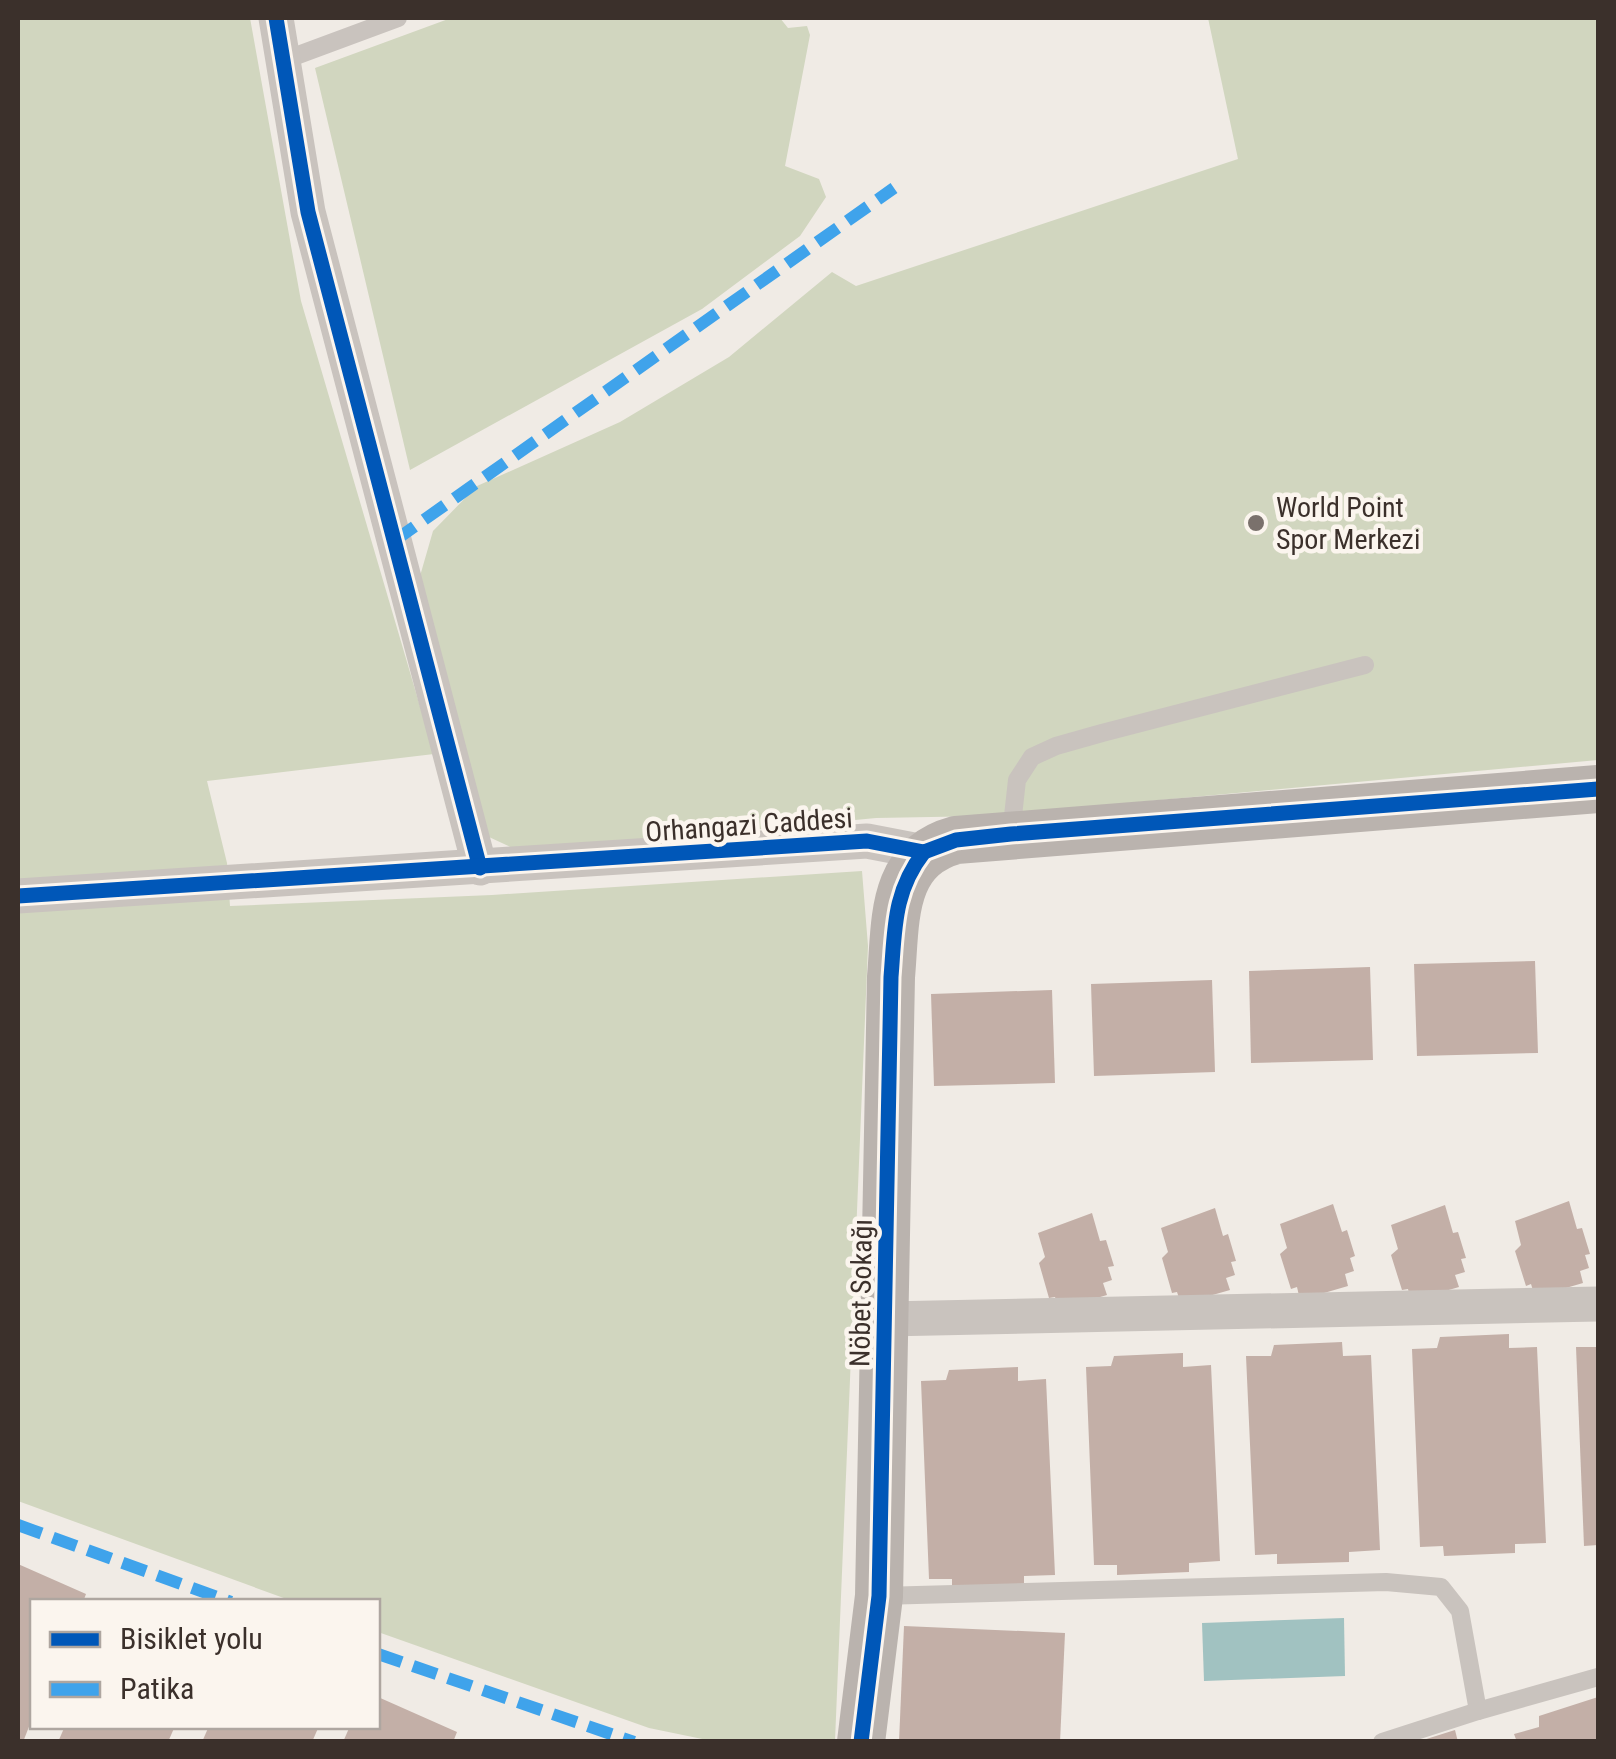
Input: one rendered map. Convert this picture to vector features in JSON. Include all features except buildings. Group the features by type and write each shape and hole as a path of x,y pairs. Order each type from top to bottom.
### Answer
{"street":[{"path":"276,18 308,212 480,868"},
{"name":"Orhangazi Caddesi","path":"18,896 866,841 924,852 956,840 1011,834 1598,789"},
{"name":"Nöbet Sokağı","path":"861,1742 879,1596 891,977 897,905 908,873 924,852"},
{"name":"Nöbet Sokağı","path":"886,1319 1598,1304"}],"lane":[{"path":"282,61 398,18"},
{"path":"1011,834 1016,780 1032,757 1056,746 1365,665"},
{"path":"879,1596 1386,1582 1442,1586 1460,1611 1478,1711"},
{"path":"1382,1742 1598,1677"}],"green space":[{"path":"18,18 250,18 301,301 434,754 207,781 227,863 230,906 492,895 862,871 868,946 835,1741 712,1741 649,1728 380,1633 380,1599 287,1599 18,1501"},
{"path":"451,18 780,18 788,28 807,26 810,35 785,166 819,179 826,197 800,236 702,309 410,470 315,68"},
{"name":"World Point Spor Merkezi","path":"1208,18 1598,18 1598,760 986,816 876,818 521,852 489,837 418,583 433,531 477,486 620,422 729,357 832,272 856,286 1238,159"}],"water":[{"path":"1344,1618 1345,1676 1204,1681 1202,1623"}],"marked path":[{"path":"394,541 894,188"},
{"path":"18,1525 223,1599"},
{"path":"380,1655 634,1742"}],"cycle path":[{"path":"276,18 308,212 480,868"},
{"path":"18,896 867,841 924,852 956,840 1011,834 1598,789"},
{"path":"861,1742 879,1596 891,977 901,896 924,852"}],"place":[{"name":"World Point Spor Merkezi","path":"1256,523"}]}
